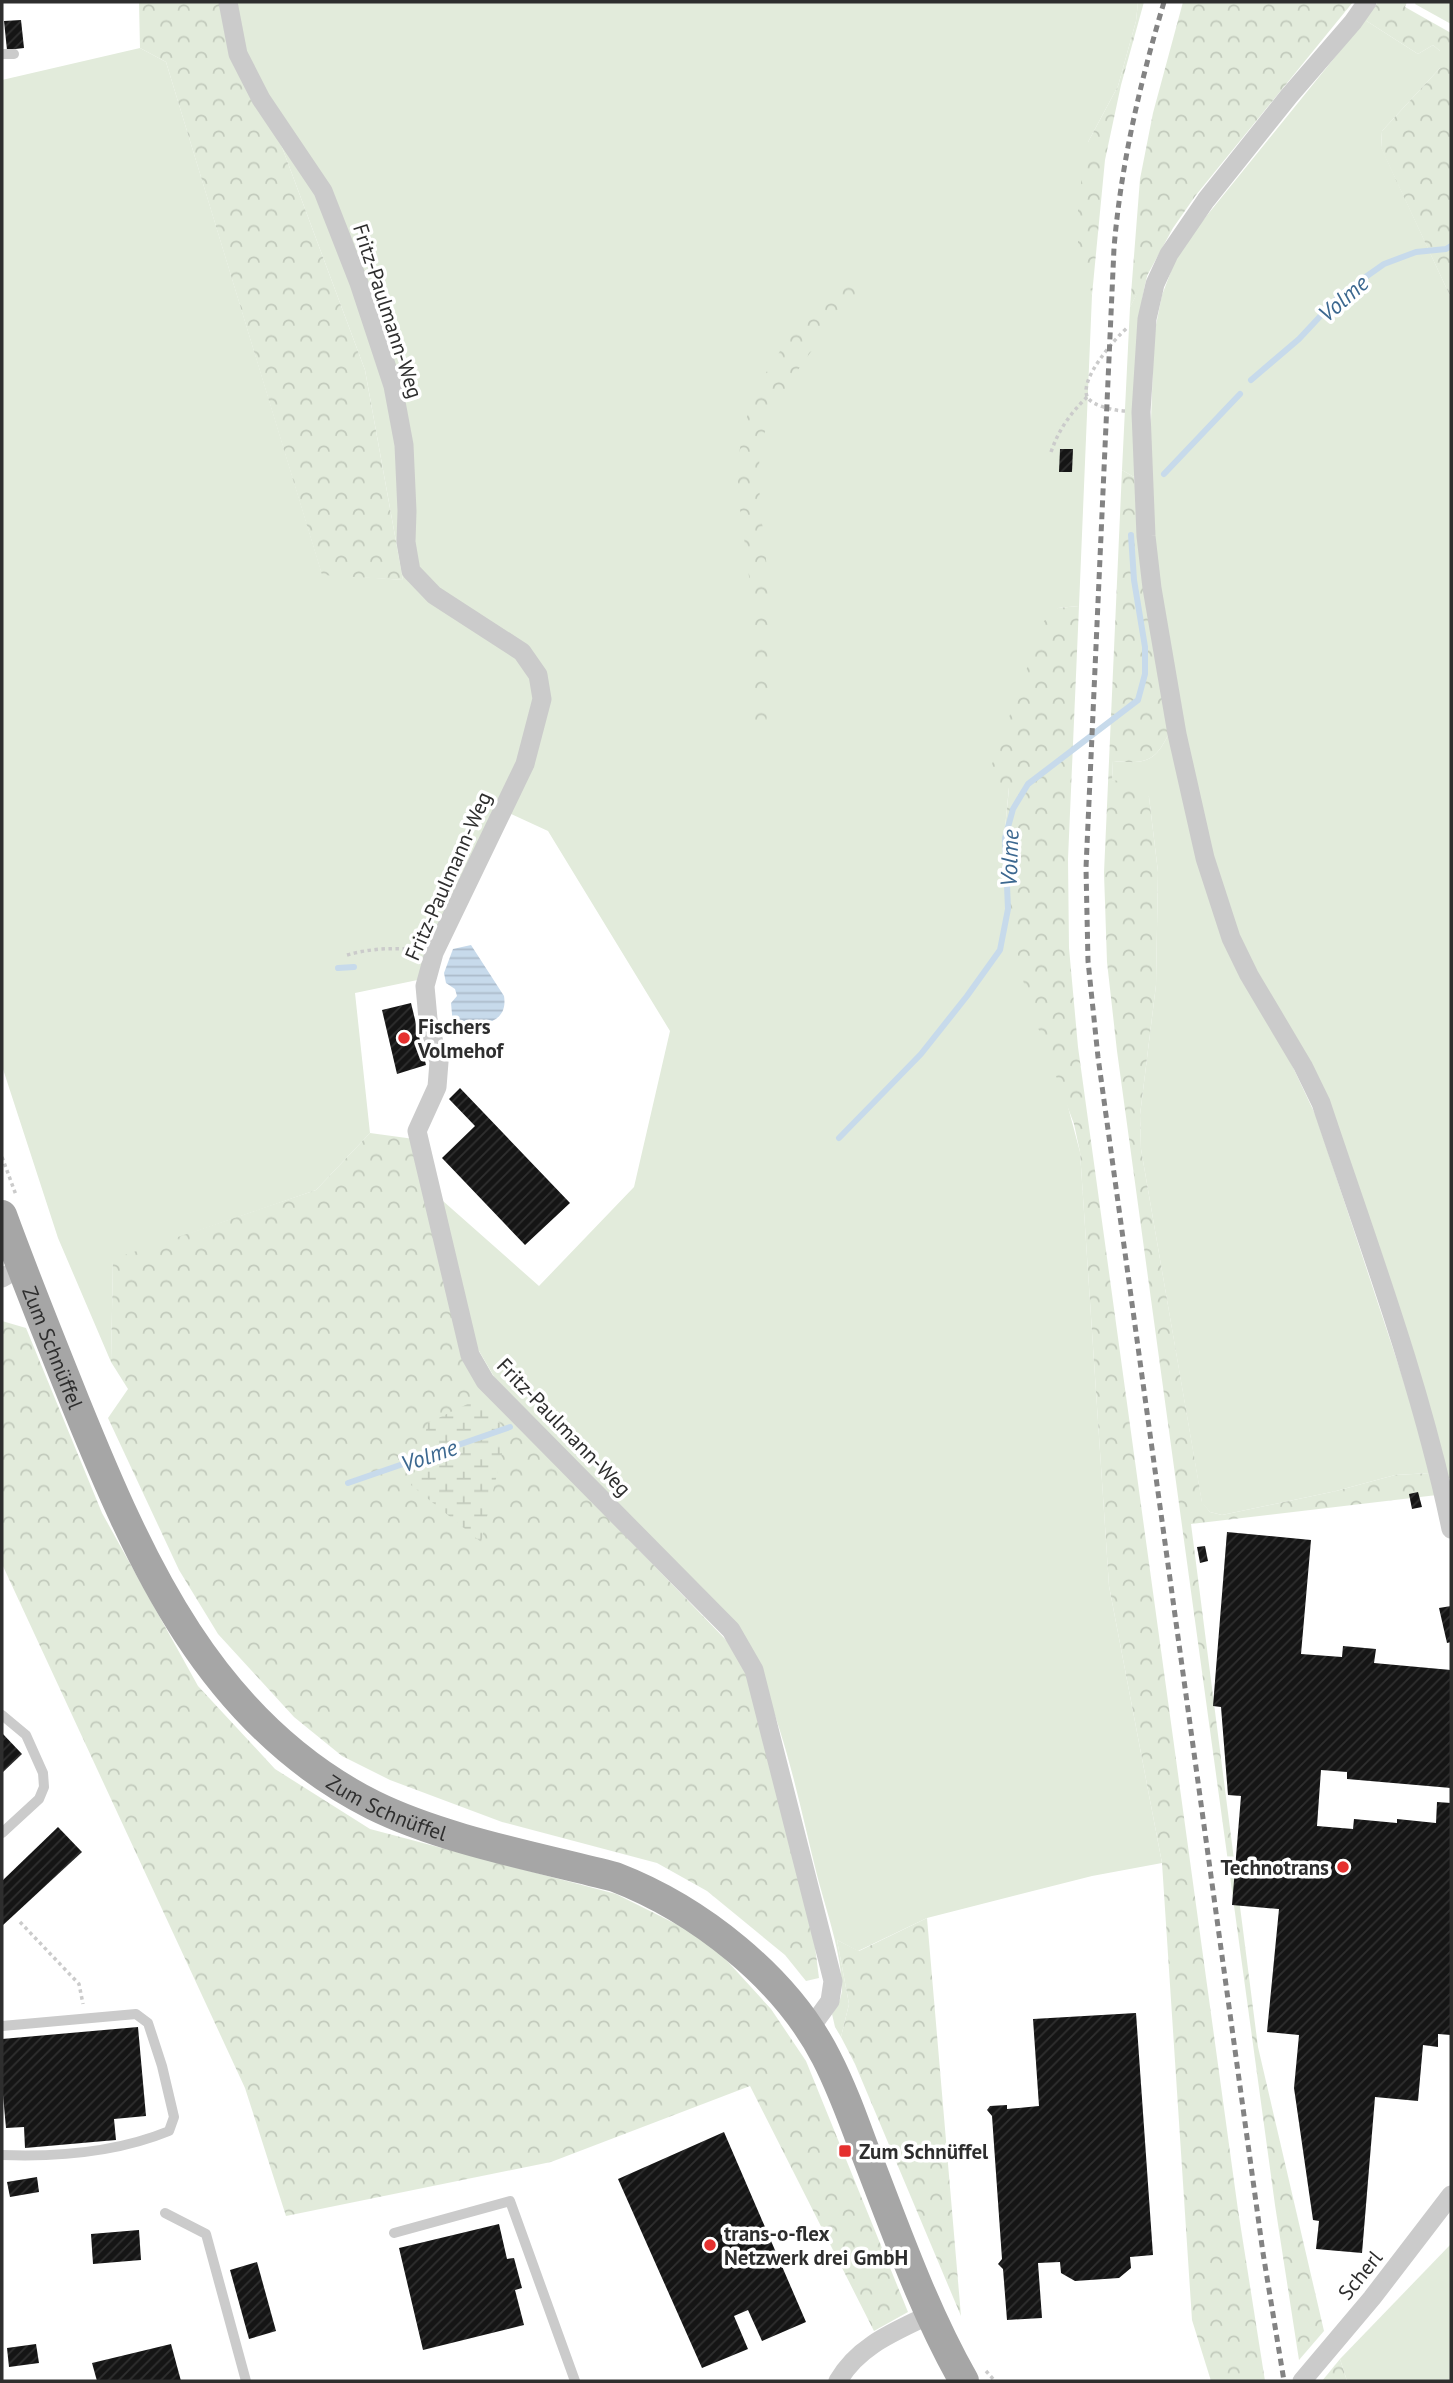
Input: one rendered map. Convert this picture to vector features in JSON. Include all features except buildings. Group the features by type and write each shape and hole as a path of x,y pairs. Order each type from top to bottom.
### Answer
{"main road":[{"name":"Zum Schnüffel","path":"11,1210 11,1273 156,1581 196,1649 238,1701 277,1742 327,1779 373,1805 420,1824 615,1877 643,1888 707,1926 744,1956 776,1987 826,2056 929,2315 964,2381"}],"street":[{"name":"Fritz-Paulmann-Weg","path":"228,2 238,54 261,99 323,191 359,283 393,386 404,444 406,542 411,571 434,596 522,652 538,675 542,699 525,764 435,953 425,986 428,1019 439,1062 437,1087 417,1132 470,1355 485,1381 731,1630 754,1670 833,1981 830,2001 809,2030"},
{"path":"1367,2 1206,200 1169,254 1155,285 1147,319 1141,412 1146,536 1152,588 1177,734 1216,898 1249,975 1303,1066 1321,1103 1417,1394 1448,1501 1451,1529"},
{"name":"Scherl","path":"1302,2381 1451,2195"},
{"path":"838,2381 848,2364 876,2340 929,2315"}],"lane":[{"path":"2,54 14,54"},
{"path":"2,1715 26,1734 43,1773 44,1787 39,1799 2,1833"},
{"path":"2,2026 136,2014 148,2023 174,2117 169,2132 116,2147 30,2156 2,2155"},
{"path":"394,2233 510,2202 575,2381"},
{"path":"165,2213 206,2234 246,2381"}],"path":[{"path":"1051,452 1058,432 1069,415 1087,397 1088,379 1097,364 1124,331 1132,324 1147,319"},
{"path":"1087,397 1091,402 1120,411 1141,412"},
{"path":"347,955 361,951 404,948 435,953"},
{"path":"2,1157 11,1210"},
{"path":"20,1922 79,1984 85,2019"}],"green space":[{"path":"139,2 237,2 244,45 365,370 403,580 322,575 166,62 140,48"},
{"path":"237,2 1138,2 1136,21 1118,86 1088,142 1087,271 1092,295 1079,606 1058,608 1009,787 1002,859 1080,1152 1109,1586 1162,1863 1092,1876 927,1918 858,1951 837,1940 849,2004 841,2037 832,2014 842,1990 836,1947 783,1739 753,1660 496,1380 458,1315 426,1186 539,1286 634,1187 670,1031 548,831 509,813 432,977 355,993 370,1133 316,1190 113,1260 111,1362 58,1238 2,1066 2,80 140,48 166,62 322,574 403,580 365,370 244,45"},
{"path":"1138,2 1144,2 1121,85 1105,160 1092,295 1078,244 1078,201 1088,142 1118,86 1136,21"},
{"path":"1183,2 1353,2 1196,195 1173,228 1130,307 1140,179 1153,113"},
{"path":"1378,2 1407,2 1405,7 1451,33 1451,298 1381,148 1382,131 1440,68 1440,51 1433,45 1418,54 1365,20"},
{"path":"1451,2 1451,24 1415,4"},
{"path":"1365,20 1418,54 1433,45 1440,51 1440,68 1382,131 1381,147 1451,298 1451,1478 1448,1478 1310,1062 1252,966 1229,912 1213,858 1184,728 1157,583 1149,478 1154,335 1162,295 1175,261 1200,224"},
{"path":"1148,272 1136,348 1134,477 1122,470 1130,307"},
{"path":"854,280 860,282 860,290 788,385 776,406 761,447 759,491 767,569 770,648 766,728 762,740 758,741 755,737 750,589 738,483 740,451 746,421 769,367 786,343 806,320"},
{"path":"1122,470 1134,477 1169,733 1159,750 1148,759 1133,762 1113,761 1112,780 1138,784 1149,797 1158,872 1156,985 1140,1115 1141,1149 1202,1502 1210,1512 1222,1515 1336,1491 1395,1475 1431,1473 1437,1495 1191,1524 1258,2047 1324,2331 1299,2360 1275,2205 1107,962 1104,873"},
{"path":"1079,606 1068,859 1069,948 1078,1047 1238,2210 1265,2381 1211,2381 1192,2320 1162,1863 1109,1586 1080,1152 1074,1124 1028,1001 1020,967 1002,859 1009,788 994,780 991,767 1044,621 1058,608"},
{"path":"1169,733 1200,871 1316,1116 1408,1394 1431,1473 1395,1475 1336,1491 1222,1515 1210,1512 1202,1503 1141,1149 1140,1115 1156,985 1158,872 1149,797 1112,780 1113,761 1133,762 1154,756"},
{"path":"370,1133 414,1139 458,1315 527,1434 727,1641 751,1681 814,1939 819,1978 806,1981 785,1955 707,1891 657,1863 502,1822 390,1780 342,1756 294,1717 218,1634 179,1570 108,1418 128,1389 111,1362 113,1259 316,1190"},
{"path":"2,1321 26,1328 102,1513 198,1686 275,1769 370,1829 616,1894 708,1940 771,2009 806,2061 908,2312 874,2331 750,2086 551,2162 286,2216 245,2088 2,1564"},
{"path":"480,1398 507,1432 481,1542 411,1485 428,1423"},
{"path":"927,1918 961,2316 855,2064 841,2037 849,2004 837,1940 859,1951"},
{"path":"1451,2244 1451,2381 1347,2381 1340,2359"},
{"path":"1340,2359 1347,2381 1322,2381"}],"water":[{"path":"471,945 504,996 504,1006 501,1014 488,1023 453,1025 451,1003 457,996 455,989 446,983 444,973 453,949"}],"waterway":[{"name":"Volme","path":"1251,380 1299,339 1340,295 1384,264 1416,252 1446,249 1451,246"},
{"name":"Volme","path":"1164,474 1240,394"},
{"name":"Volme","path":"839,1138 921,1054 1000,950 1008,909 1005,838 1013,809 1028,784 1138,700 1145,674 1145,647 1134,580 1131,535"},
{"name":"Volme","path":"338,968 354,967"},
{"name":"Volme","path":"348,1483 510,1427"}],"railway":[{"path":"1164,2 1133,124 1121,186 1114,248 1086,868 1088,961 1098,1057 1263,2253 1284,2381"}],"place":[{"name":"Fischers Volmehof","path":"404,1038"},
{"name":"Technotrans","path":"1343,1867"},
{"name":"Zum Schnüffel","path":"845,2151"},
{"name":"trans-o-flex Netzwerk drei GmbH","path":"710,2245"}]}
